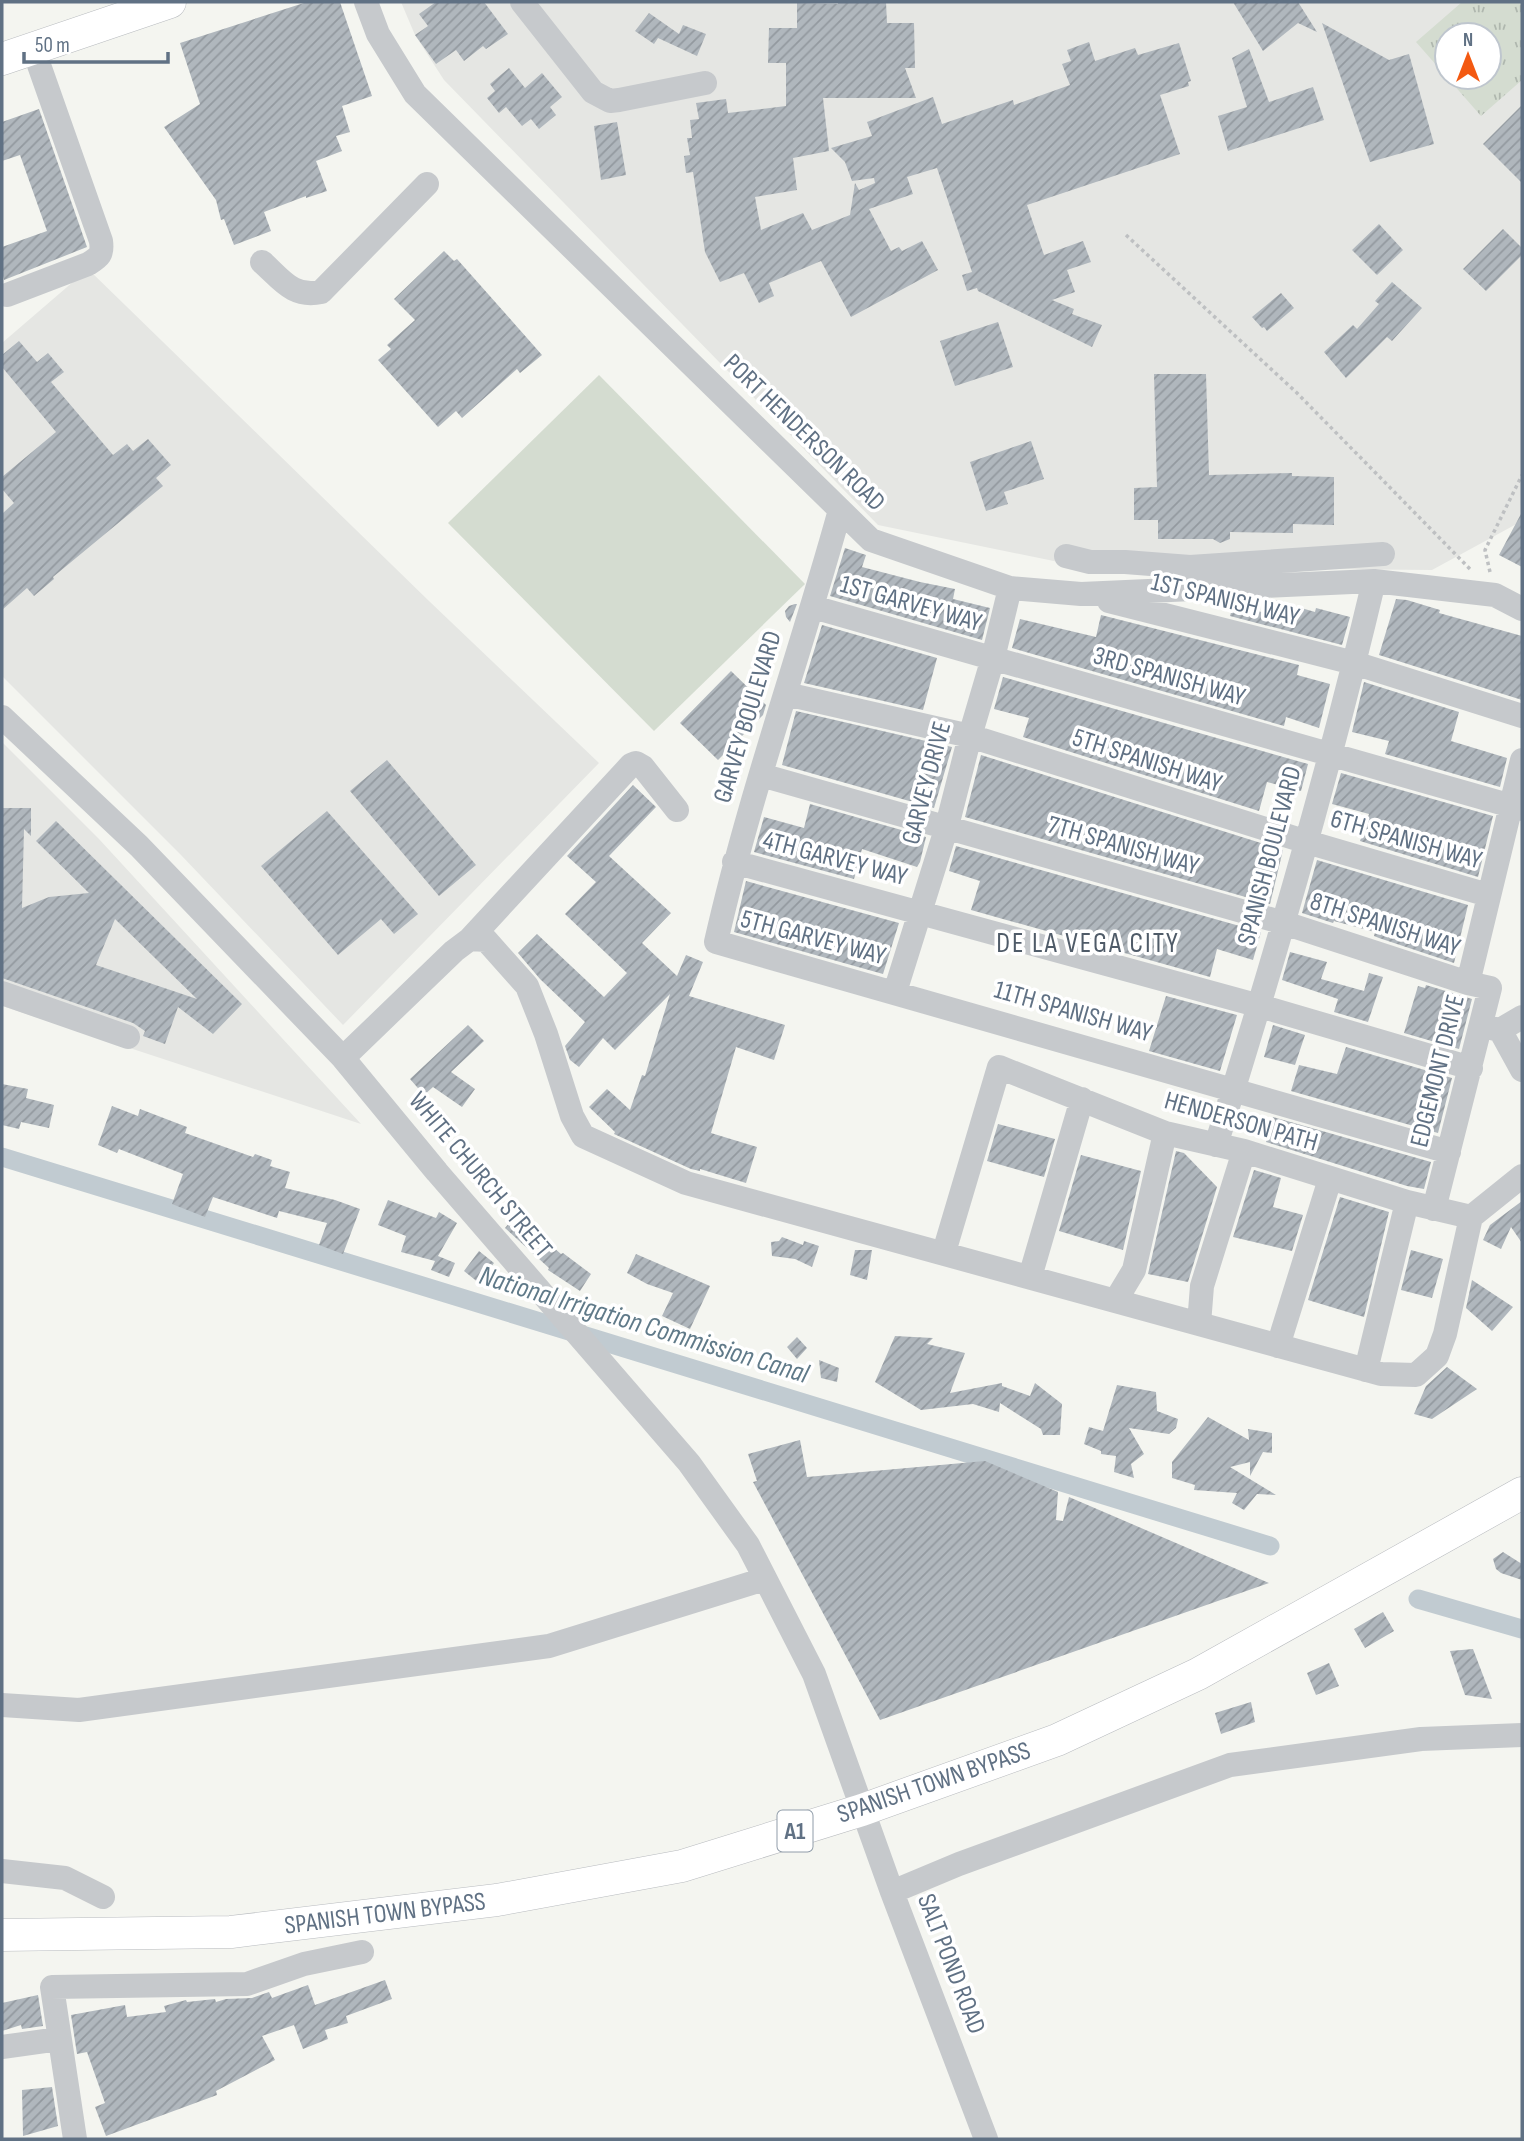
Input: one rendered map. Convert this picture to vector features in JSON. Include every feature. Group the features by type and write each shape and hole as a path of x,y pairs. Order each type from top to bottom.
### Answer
{"main road":[{"path":"2,59 170,2"},
{"name":"SPANISH TOWN BYPASS","path":"2,1935 231,1932 498,1900 682,1866 862,1810 1057,1740 1198,1674 1522,1493"}],"street":[{"name":"PORT HENDERSON ROAD","path":"366,2 378,34 415,94 871,540 1010,588 1081,594 1374,580 1495,595 1522,609"},
{"path":"522,2 600,98 619,100 705,83"},
{"path":"8,295 88,264 103,251 33,48"},
{"path":"262,262 292,289 306,295 321,292 427,184"},
{"name":"GARVEY BOULEVARD","path":"716,942 734,862 813,607 839,510"},
{"path":"1066,556 1090,562 1190,567 1383,554"},
{"name":"SPANISH BOULEVARD","path":"1216,1145 1260,1006 1307,842 1374,580"},
{"name":"GARVEY DRIVE","path":"895,992 947,826 1010,588"},
{"name":"1ST SPANISH WAY","path":"1081,594 1354,663 1522,716"},
{"name":"1ST GARVEY WAY","path":"813,607 993,658"},
{"name":"3RD SPANISH WAY","path":"993,658 1517,807"},
{"name":"5TH SPANISH WAY","path":"786,694 970,736 1307,842"},
{"name":"WHITE CHURCH STREET","path":"2,718 139,846 344,1058 437,1172 689,1463 748,1545 814,1674 862,1810"},
{"name":"EDGEMONT DRIVE","path":"1434,1209 1471,1068 1491,1028 1490,988 1468,983 1488,895 1517,807 1522,760"},
{"path":"344,1058 454,951 470,939 631,765 636,763 643,767 677,810"},
{"name":"7TH SPANISH WAY","path":"761,775 1284,923"},
{"name":"6TH SPANISH WAY","path":"1307,842 1488,895"},
{"name":"4TH GARVEY WAY","path":"734,862 1260,1006 1471,1068"},
{"name":"8TH SPANISH WAY","path":"1284,923 1468,983"},
{"path":"470,939 486,940 527,986 546,1034 572,1116 583,1136 686,1183 1381,1374 1416,1375 1437,1356 1445,1334 1471,1217 1522,1176"},
{"name":"5TH GARVEY WAY","path":"716,942 895,992"},
{"name":"11TH SPANISH WAY","path":"895,992 1449,1152"},
{"path":"2,993 128,1037"},
{"path":"1522,1017 1491,1028 1522,1070"},
{"name":"HENDERSON PATH","path":"944,1252 999,1068 1165,1133 1244,1151 1407,1202 1471,1217"},
{"path":"1030,1277 1082,1099"},
{"path":"1116,1300 1134,1270 1165,1133"},
{"path":"1199,1324 1202,1286 1244,1151"},
{"path":"1278,1346 1330,1179"},
{"path":"1366,1370 1407,1202"},
{"path":"2,1705 79,1710 549,1647 765,1579"},
{"path":"892,1892 959,1864 1230,1765 1421,1739 1522,1735"},
{"name":"SALT POND ROAD","path":"862,1810 986,2139"},
{"path":"2,1871 65,1878 103,1897"},
{"path":"75,2139 52,1987 247,1984 304,1964 362,1952"},
{"path":"2,2047 60,2039"}],"path":[{"path":"1126,235 1297,393 1495,595"},
{"path":"1495,595 1485,550 1522,475"}],"shaded area":[{"path":"401,2 1522,2 1522,521 1432,570 1083,567 878,525 444,80 415,35"},
{"path":"88,269 599,763 343,1025 181,855 2,676 2,343"},
{"path":"2,742 99,839 361,1124 2,1006"}],"green space":[{"path":"1462,2 1522,2 1522,80 1481,116 1459,91 1503,91 1503,21 1440,21"},
{"path":"1433,27 1433,61 1416,42"},
{"path":"599,375 805,584 654,731 448,523"}],"building":[{"path":"307,2 340,2 372,96 342,106 350,132 336,136 342,151 316,161 327,191 264,212 271,231 234,245 224,219 221,220 216,200 164,127 200,104 180,43"},
{"path":"436,2 484,2 508,34 486,49 483,46 464,61 456,50 436,64 415,35 428,26 419,14"},
{"path":"886,2 887,23 914,23 915,68 905,68 916,98 823,98 829,151 793,158 797,190 755,197 761,230 803,213 812,230 850,215 855,183 859,190 875,183 874,178 852,181 845,162 831,148 872,136 867,122 933,97 942,124 1013,100 1014,105 1070,85 1062,64 1071,61 1067,50 1089,42 1095,61 1135,48 1138,55 1179,43 1191,81 1188,82 1189,86 1160,95 1180,154 1027,205 1044,255 1083,241 1091,262 1067,270 1075,292 1052,300 1074,309 1072,314 1102,325 1092,347 978,291 977,288 967,291 962,275 972,272 937,168 907,177 913,194 869,209 891,251 899,247 902,251 922,241 938,270 851,317 821,261 769,283 774,296 759,303 744,273 720,282 705,252 693,172 686,173 684,156 690,155 687,138 692,138 690,120 699,119 696,103 726,99 728,113 786,106 786,63 768,63 769,28 797,28 797,3"},
{"path":"1233,2 1298,2 1317,32 1298,23 1263,51"},
{"path":"649,13 679,34 683,25 706,34 697,56 658,38 654,44 635,31"},
{"path":"1322,23 1389,60 1409,54 1434,144 1370,162"},
{"path":"1249,49 1269,102 1313,87 1324,120 1228,151 1218,116 1247,107 1232,58"},
{"path":"509,68 525,88 542,73 562,97 550,107 556,115 539,129 531,119 522,126 506,107 499,113 487,98 495,91 490,84"},
{"path":"1522,105 1522,183 1483,144"},
{"path":"39,109 87,247 4,280 2,247 47,231 20,155 2,161 2,122"},
{"path":"617,122 626,175 601,180 594,126"},
{"path":"1379,224 1403,250 1377,275 1352,250"},
{"path":"1503,229 1522,248 1522,255 1486,291 1463,269"},
{"path":"444,251 454,261 457,259 542,355 520,373 517,369 462,418 456,411 438,427 378,360 391,349 387,345 415,320 394,299"},
{"path":"1392,282 1422,308 1392,341 1387,337 1346,378 1324,352 1353,325 1357,329 1379,304 1375,301"},
{"path":"1281,293 1294,308 1267,331 1252,317"},
{"path":"998,322 1013,367 955,386 940,341"},
{"path":"19,341 37,362 48,353 64,372 51,382 113,455 127,444 133,451 148,439 171,465 156,478 163,486 53,577 54,579 34,596 27,588 2,610 2,514 14,503 2,489 2,477 56,432 2,367 2,355"},
{"path":"1154,374 1206,374 1209,475 1292,473 1292,476 1334,477 1334,525 1293,524 1293,533 1230,532 1230,539 1220,543 1213,539 1158,539 1158,520 1134,520 1134,488 1157,487"},
{"path":"1031,441 1044,479 1004,492 1008,504 986,511 970,462"},
{"path":"1522,512 1522,567 1499,555"},
{"path":"845,548 866,555 862,567 955,589 953,599 990,608 982,640 830,596"},
{"path":"1396,599 1407,600 1440,610 1439,613 1522,636 1522,700 1379,655"},
{"path":"1274,600 1315,612 1316,608 1350,617 1342,645 1230,616 1233,605 1270,614"},
{"path":"797,604 790,622 785,611 789,606"},
{"path":"1101,615 1299,665 1297,675 1330,684 1319,728 1286,717 1284,726 1012,648 1020,619 1096,637"},
{"path":"822,625 937,658 923,710 804,683"},
{"path":"731,671 766,705 763,715 718,760 680,723"},
{"path":"1003,677 1308,764 1301,791 1267,782 1259,811 1023,737 1029,718 994,709"},
{"path":"1364,682 1459,712 1451,741 1507,758 1500,787 1385,754 1389,741 1352,732"},
{"path":"796,711 952,747 934,808 782,765"},
{"path":"981,755 1283,850 1270,904 965,817"},
{"path":"387,760 476,865 439,896 350,791"},
{"path":"1341,773 1493,816 1478,877 1360,841 1369,814 1332,804"},
{"path":"633,785 656,807 609,856 671,913 642,943 677,976 686,955 703,962 689,996 785,1025 774,1060 736,1047 711,1133 757,1147 746,1183 700,1169 691,1169 614,1134 589,1107 607,1089 630,1110 642,1075 645,1076 670,994 615,1050 603,1038 579,1067 570,1060 565,1046 585,1022 540,979 518,953 537,934 604,997 627,973 565,914 596,882 567,856"},
{"path":"810,804 926,837 920,862 917,867 862,849 854,879 754,852 764,817 804,828"},
{"path":"2,808 31,808 31,836 24,829 22,908 49,897 89,893 36,841 56,821 242,1004 213,1034 178,1007 165,1044 143,1036 145,1031 133,1023 2,978","holes":["115,919 197,999 96,965"]},
{"path":"327,811 418,914 394,934 381,919 338,955 261,866"},
{"path":"956,846 1261,932 1253,960 1217,949 1210,977 971,910 980,881 949,871"},
{"path":"1317,860 1468,905 1454,963 1379,938 1374,936 1375,932 1302,913"},
{"path":"746,881 899,923 883,974 734,932"},
{"path":"1290,952 1327,962 1321,979 1364,991 1369,973 1383,977 1368,1022 1334,1012 1338,999 1282,980"},
{"path":"1426,985 1472,999 1459,1049 1404,1033 1418,986 1425,988"},
{"path":"1166,996 1237,1015 1220,1071 1149,1051"},
{"path":"468,1025 484,1041 451,1072 475,1089 462,1107 433,1087 424,1095 410,1079"},
{"path":"1273,1025 1305,1035 1295,1065 1264,1057"},
{"path":"1346,1047 1452,1078 1438,1133 1291,1091 1299,1065 1337,1074"},
{"path":"2,1084 28,1089 26,1098 54,1105 49,1128 21,1122 19,1129 2,1125"},
{"path":"112,1106 138,1116 140,1109 187,1127 185,1133 253,1157 255,1154 272,1160 270,1166 290,1172 285,1188 360,1209 343,1254 319,1245 327,1223 279,1211 277,1218 213,1197 205,1217 172,1204 183,1174 119,1149 117,1153 98,1145"},
{"path":"1273,1117 1431,1162 1424,1189 1266,1142"},
{"path":"998,1124 1055,1139 1044,1177 987,1161"},
{"path":"1176,1151 1184,1153 1217,1187 1188,1282 1148,1274"},
{"path":"1081,1155 1141,1171 1123,1250 1059,1231"},
{"path":"1254,1170 1281,1178 1273,1207 1303,1215 1292,1251 1233,1237"},
{"path":"1340,1197 1389,1212 1364,1317 1308,1300"},
{"path":"388,1200 436,1218 439,1212 457,1223 438,1256 455,1263 449,1277 431,1270 435,1261 401,1252 406,1236 378,1225"},
{"path":"1522,1201 1522,1243 1511,1227 1501,1249 1483,1240 1490,1225"},
{"path":"516,1215 561,1254 591,1274 580,1291 548,1270 549,1268 505,1228"},
{"path":"782,1237 803,1245 804,1241 819,1246 812,1267 795,1259 772,1256 771,1242 779,1241"},
{"path":"855,1250 872,1250 867,1280 850,1275"},
{"path":"1411,1250 1443,1259 1432,1298 1401,1290"},
{"path":"479,1251 494,1263 479,1283 464,1271"},
{"path":"636,1254 710,1286 690,1329 662,1316 673,1293 647,1284 627,1273"},
{"path":"1472,1280 1513,1307 1492,1331 1466,1308"},
{"path":"895,1336 933,1338 927,1344 965,1353 950,1393 1002,1383 1002,1386 1030,1396 1035,1383 1062,1404 1060,1435 1043,1435 1041,1429 1000,1403 999,1412 973,1404 921,1410 875,1382"},
{"path":"797,1337 807,1348 797,1359 787,1347"},
{"path":"819,1360 839,1368 837,1382 821,1378"},
{"path":"1447,1367 1477,1389 1432,1419 1414,1414 1426,1386"},
{"path":"1117,1385 1156,1392 1157,1411 1178,1419 1176,1428 1169,1434 1129,1428 1144,1454 1131,1464 1134,1478 1114,1472 1116,1456 1101,1454 1101,1451 1084,1444 1089,1427 1103,1431"},
{"path":"1208,1417 1249,1440 1248,1429 1272,1433 1272,1453 1263,1452 1250,1476 1250,1462 1230,1467 1276,1495 1257,1494 1244,1510 1232,1503 1237,1493 1194,1490 1195,1485 1172,1478 1172,1462"},
{"path":"800,1440 807,1477 985,1461 1058,1492 1056,1520 1063,1521 1069,1497 1269,1583 880,1720 753,1482 757,1481 748,1454"},
{"path":"1503,1552 1522,1564 1522,1580 1496,1569 1493,1559"},
{"path":"1383,1612 1394,1631 1365,1648 1354,1629"},
{"path":"1473,1649 1492,1699 1465,1695 1450,1651"},
{"path":"1329,1663 1339,1686 1316,1695 1307,1673"},
{"path":"1251,1702 1255,1722 1221,1734 1215,1713"},
{"path":"385,1980 392,1999 346,2016 348,2023 325,2030 328,2039 303,2049 294,2025 262,2036 275,2060 216,2091 217,2095 106,2136 95,2107 105,2103 87,2052 77,2054 71,2015 125,2005 127,2017 166,2012 164,2006 186,2000 215,1999 216,2002 252,1998 269,1992 272,1998 308,1985 315,2005"},
{"path":"38,1995 43,2026 22,2029 21,2025 2,2031 2,2003"},
{"path":"52,2087 58,2126 23,2136 22,2090"}],"waterway":[{"name":"National Irrigation Commission Canal","path":"2,1157 1270,1546"},
{"path":"1418,1599 1522,1629"}],"district":[{"name":"DE LA VEGA CITY","path":"1088,943"}]}
